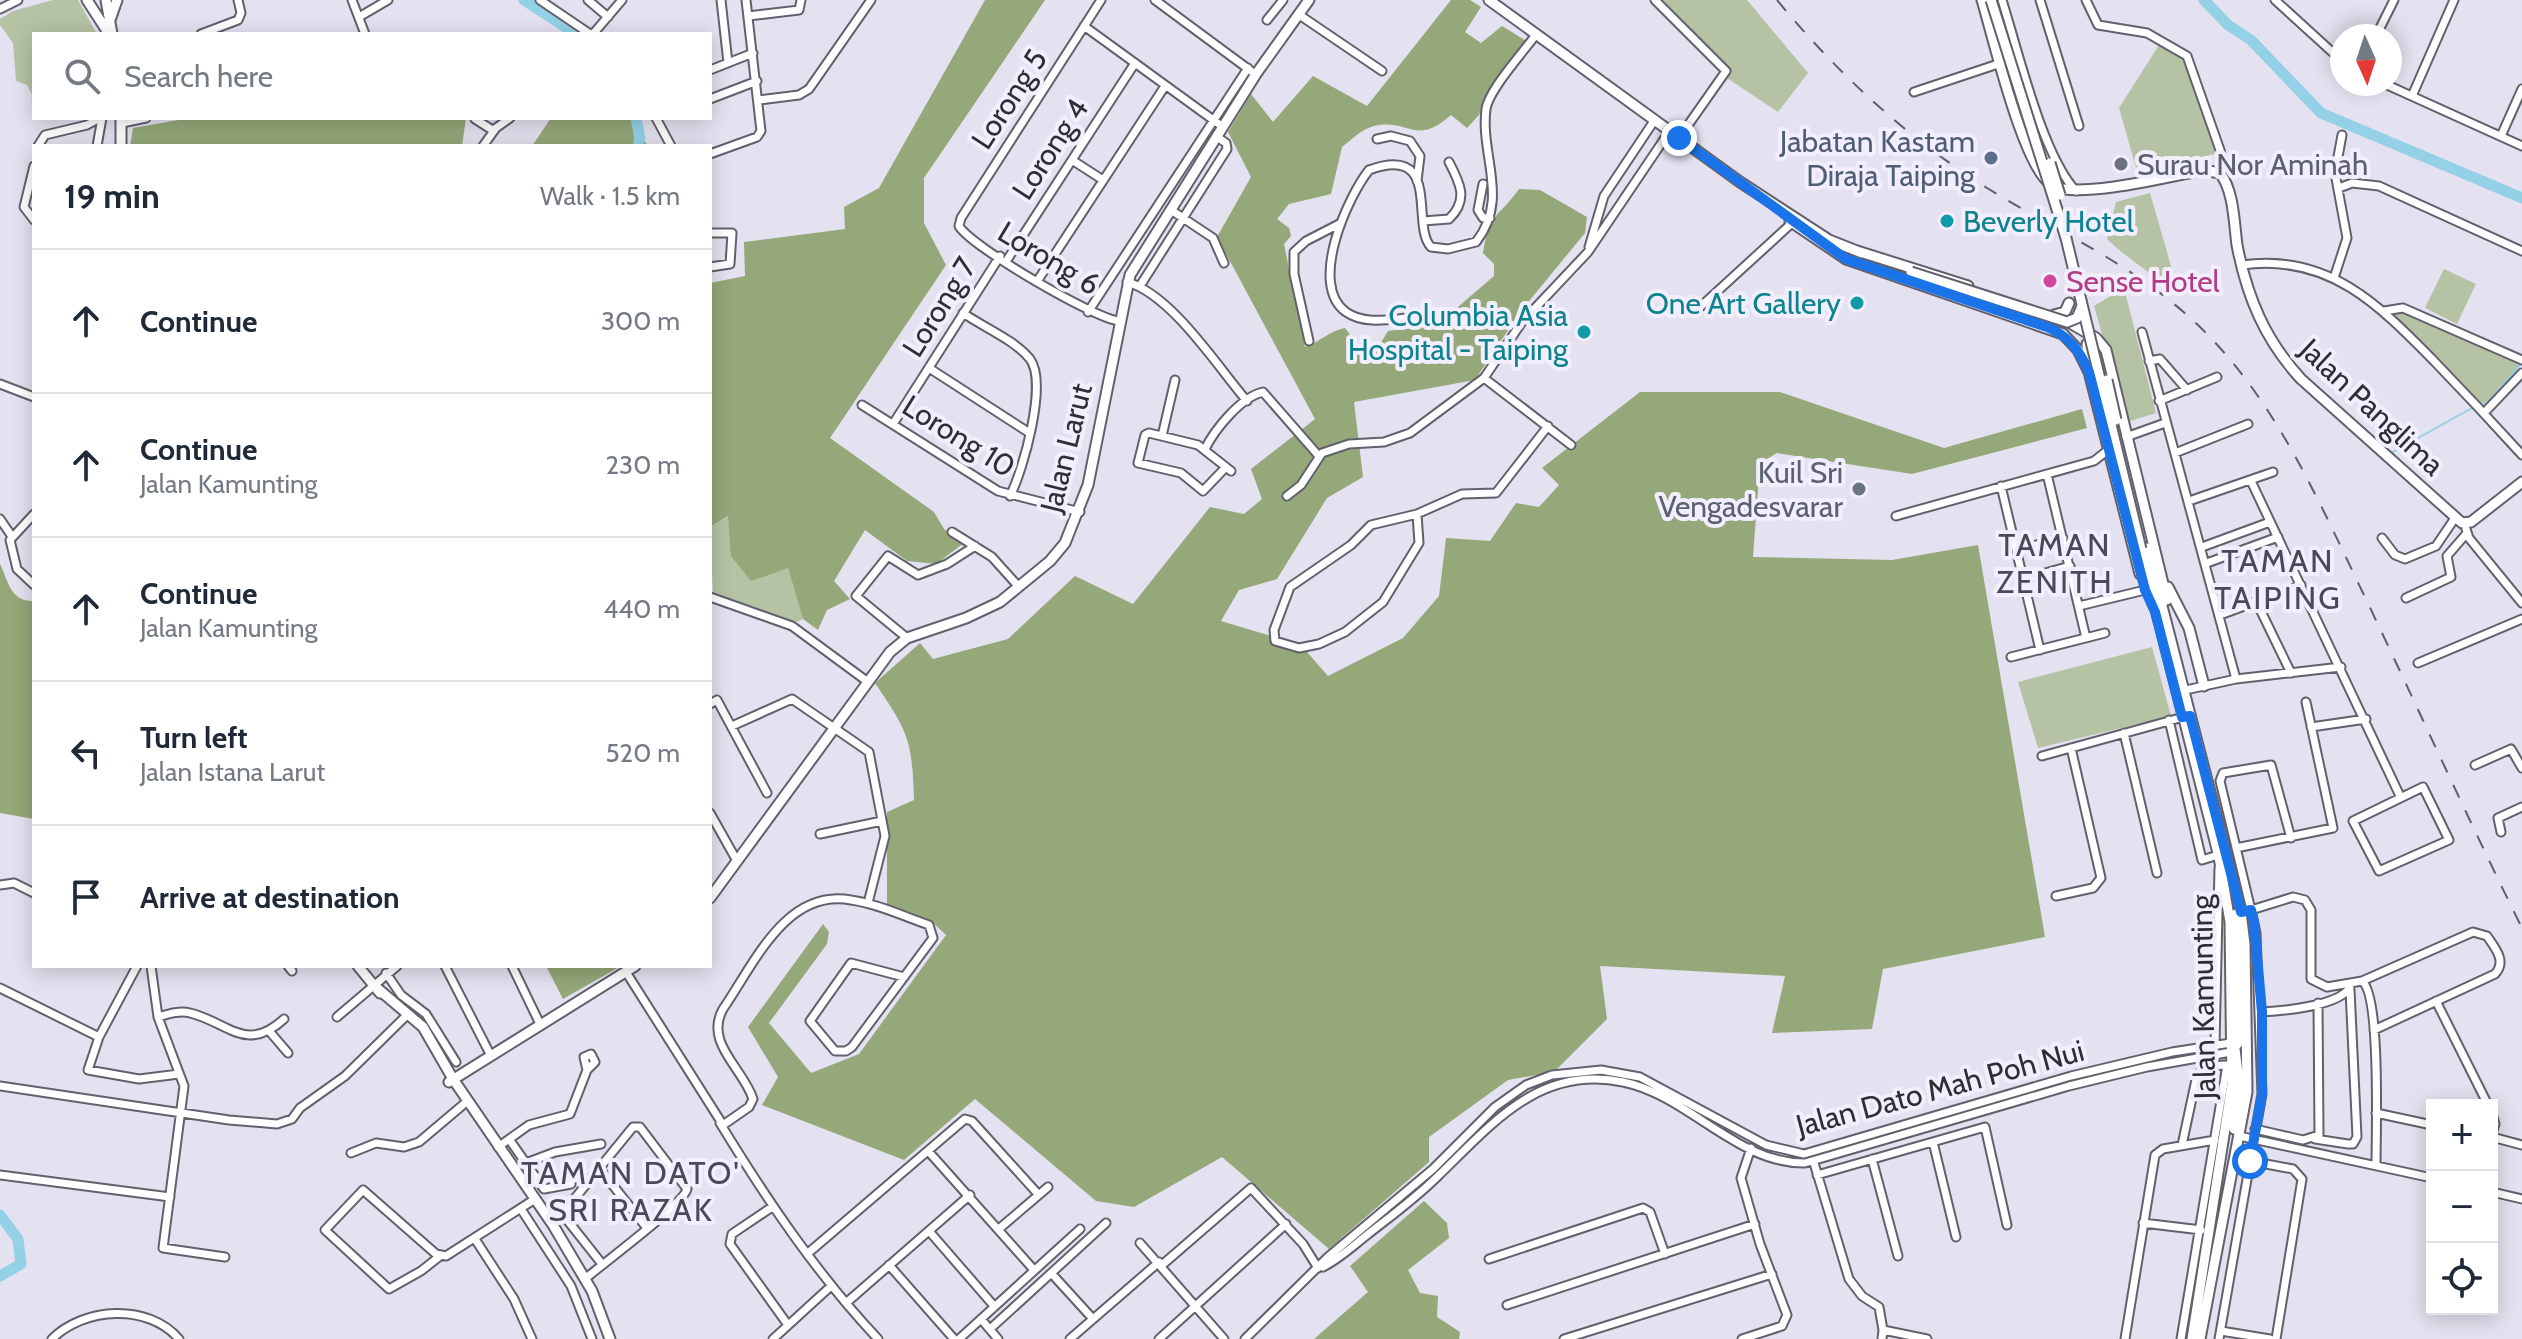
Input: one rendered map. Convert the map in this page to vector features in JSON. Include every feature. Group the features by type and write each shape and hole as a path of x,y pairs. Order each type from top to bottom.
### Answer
{"main road":[{"path":"87,0 109,32"},
{"path":"106,0 110,32"},
{"path":"110,20 117,0"},
{"name":"Jalan Larut","path":"712,895 890,652 907,638 984,611 1019,587 1057,554 1080,512 1088,485 1127,282 1223,127 1252,71 1309,0"},
{"path":"1489,0 1792,223 1846,259 2065,335 2078,350 2089,372"},
{"path":"1982,0 2034,167 2053,186 2076,191 2203,170 2220,173"},
{"name":"Jalan Kamunting","path":"1991,0 2066,238 2176,663"},
{"name":"Jalan Kamunting","path":"2000,0 2075,248 2144,548 2155,612 2236,894 2246,911 2247,1081 2200,1339"},
{"path":"121,144 122,120"},
{"name":"Jalan Panglima","path":"2220,173 2228,190 2242,265 2259,322 2279,355 2466,528"},
{"path":"1740,182 1829,240 1911,272 2067,322 2080,315 2083,304"},
{"path":"1857,251 1882,256 2054,315 2076,326 2096,338 2087,344 2089,372"},
{"path":"2054,315 2065,312 2069,303"},
{"path":"2065,335 2076,326"},
{"name":"Jalan Kamunting","path":"2076,326 2145,590 2155,612"},
{"name":"Jalan Kamunting","path":"2096,338 2106,350 2158,566 2175,639 2179,691"},
{"path":"2466,528 2522,482"},
{"path":"2158,566 2189,628 2204,686"},
{"name":"Jalan Kamunting","path":"2186,716 2219,858 2230,922 2232,1048 2229,1113 2192,1339"},
{"path":"2235,1150 2239,1081 2232,1048 2239,1004 2236,894"},
{"path":"360,968 375,987 408,1014 553,1225 585,1279 610,1339"},
{"path":"451,1080 631,969"},
{"path":"451,1080 464,1104 489,1133"}],"street":[{"path":"0,9 18,0"},
{"path":"206,32 238,20 241,13 238,0"},
{"path":"352,0 364,32"},
{"path":"359,17 388,0"},
{"path":"540,0 589,32"},
{"path":"588,0 608,17"},
{"path":"594,32 622,0"},
{"path":"721,0 728,63"},
{"path":"712,153 760,134 759,100 746,0"},
{"path":"748,16 799,10 801,0"},
{"path":"759,100 799,95 809,89 871,0"},
{"name":"Lorong 5","path":"959,226 961,218 1101,0"},
{"path":"1155,0 1252,71"},
{"path":"1267,20 1283,0"},
{"path":"1655,0 1726,71 1679,138"},
{"path":"2000,0 2046,132 2064,176 2076,191"},
{"path":"2040,0 2079,126"},
{"name":"Jalan Panglima","path":"2086,0 2093,20 2101,27 2132,29 2187,56 2223,160 2220,173"},
{"path":"2275,0 2330,50"},
{"path":"2382,24 2394,0"},
{"path":"2412,96 2454,0"},
{"path":"1298,14 1382,71"},
{"path":"1084,26 1223,127"},
{"path":"1377,139 1391,136 1410,141 1420,156 1417,181 1424,201 1424,240 1431,247 1448,249 1476,242 1490,218 1495,196 1486,109 1535,36"},
{"path":"712,69 753,53"},
{"name":"Lorong 4","path":"1003,258 1135,63"},
{"path":"1914,92 2001,63"},
{"name":"Jalan Larut","path":"1088,312 1212,120 1252,71"},
{"path":"712,98 757,81"},
{"path":"1038,280 1165,86"},
{"path":"2501,136 2522,89"},
{"path":"2402,92 2522,146"},
{"path":"39,144 45,135 97,120"},
{"path":"97,144 101,120"},
{"path":"477,120 494,131"},
{"path":"484,144 508,120"},
{"path":"659,120 670,144"},
{"path":"1588,252 1604,196 1654,121"},
{"path":"1287,496 1301,485 1318,455 1336,447 1384,442 1410,433 1484,378 1522,322 1588,252 1669,132"},
{"path":"2334,278 2347,238 2336,160 2342,135"},
{"path":"1140,286 1227,149 1226,143 1217,137"},
{"path":"1072,160 1103,180"},
{"path":"1423,221 1449,219 1460,203 1460,184 1449,162"},
{"path":"1406,318 1376,321 1360,318 1337,304 1330,291 1329,276 1341,223 1369,170 1380,167 1403,169 1417,181"},
{"path":"32,174 24,207 32,217"},
{"path":"2339,188 2352,183 2379,186 2522,251"},
{"path":"1483,184 1478,210 1483,218 1490,218"},
{"path":"1171,210 1213,238 1224,263"},
{"path":"1309,341 1294,274 1294,252 1306,241 1341,223"},
{"path":"1698,309 1792,223"},
{"name":"Lorong 6","path":"959,226 963,233 1088,312 1119,321"},
{"path":"712,233 732,233 732,258 730,264 712,267"},
{"name":"Lorong 7","path":"893,424 963,313 1003,258"},
{"path":"2242,265 2287,263 2334,278 2384,311 2522,455"},
{"path":"1127,282 1140,286 1162,301 1247,401"},
{"path":"2384,311 2403,308 2412,311 2522,360"},
{"path":"963,313 1032,363 1038,381 1022,470 1010,496"},
{"path":"2142,332 2236,679"},
{"path":"2149,361 2160,359 2187,390"},
{"path":"929,368 1028,432"},
{"path":"2484,413 2522,373"},
{"path":"2159,401 2217,377"},
{"path":"1484,378 1571,445"},
{"path":"1162,436 1175,380"},
{"path":"0,384 32,396"},
{"path":"1205,449 1212,434 1247,401 1263,392 1318,455"},
{"name":"Lorong 10","path":"862,405 1010,496 1080,512"},
{"path":"2126,437 2165,423"},
{"path":"2175,453 2248,424"},
{"path":"1417,514 1419,543 1383,602 1345,632 1319,644 1299,648 1275,641 1273,633 1279,613 1294,582 1346,548 1371,525 1417,514 1462,494 1496,493 1548,426"},
{"path":"1145,435 1162,436 1205,449 1229,469 1203,491 1181,473 1139,464 1145,435"},
{"path":"1896,516 2094,461 2105,455 2109,447"},
{"path":"2094,461 2106,461 2114,473"},
{"path":"2189,501 2273,472"},
{"path":"2047,474 2086,638"},
{"path":"2251,481 2400,796"},
{"path":"2001,486 2040,650"},
{"path":"11,535 32,516"},
{"path":"2382,538 2395,555 2405,559 2436,546 2455,518"},
{"path":"0,519 11,535 17,569 32,583"},
{"path":"2202,547 2270,522"},
{"path":"2406,598 2451,577 2449,551 2466,528"},
{"name":"Jalan Panglima","path":"2466,528 2522,603"},
{"path":"952,532 1001,564 1019,587"},
{"path":"2207,563 2278,537"},
{"path":"2017,550 2063,538"},
{"path":"907,638 856,596 888,556 918,575 934,570 975,546"},
{"path":"2024,579 2070,566"},
{"path":"2220,615 2301,585"},
{"path":"2079,606 2145,590"},
{"path":"712,598 792,626 868,682"},
{"path":"2256,601 2291,673"},
{"path":"2418,663 2522,619"},
{"path":"2011,657 2105,633"},
{"path":"2179,691 2236,679 2341,667"},
{"path":"732,726 776,703 792,699 869,752 885,842 868,903"},
{"path":"712,703 717,700 767,793"},
{"path":"2236,848 2333,828 2306,702"},
{"path":"2042,756 2186,716"},
{"path":"2311,727 2366,719"},
{"path":"2169,720 2202,860 2219,858 2215,1045"},
{"path":"2124,733 2157,873"},
{"path":"2056,896 2093,888 2101,878 2071,748"},
{"path":"2475,765 2511,749 2522,768"},
{"path":"2270,1339 2220,1335 2262,1094 2262,1012 2236,848 2220,781 2227,771 2271,765 2291,838"},
{"path":"2420,787 2426,789 2449,840 2379,871 2353,821 2400,796 2420,787"},
{"path":"2501,832 2498,818 2522,807"},
{"path":"712,817 737,861"},
{"path":"820,834 882,821"},
{"path":"0,885 14,883 32,892"},
{"path":"2246,911 2293,897 2305,900 2311,910 2311,979 2327,987 2362,981 2467,934 2487,936 2499,955 2499,969 2374,1030"},
{"path":"721,1124 749,1107 753,1099 718,1040 716,1024 723,1009 793,911 827,899 868,903 932,929 933,938 904,977 846,1051 835,1051 811,1025 811,1017 851,963 904,977"},
{"path":"136,968 87,1066 90,1072 139,1079 160,1079 179,1074"},
{"path":"151,968 158,1017 184,1086 163,1248 225,1257"},
{"path":"337,1017 394,968"},
{"path":"446,968 491,1056"},
{"path":"513,968 540,1024"},
{"path":"631,969 772,1207 830,1287 874,1338"},
{"path":"386,973 401,995 426,1014 456,1062"},
{"path":"2362,981 2372,996 2376,1164"},
{"path":"2262,1012 2342,996 2350,985"},
{"path":"2255,1129 2303,1140 2353,1144 2357,1137 2350,985"},
{"path":"0,988 99,1037"},
{"path":"2436,1001 2485,1099"},
{"path":"2315,1139 2321,1126 2318,1003"},
{"path":"158,1017 187,1012 238,1034 270,1032 284,1019"},
{"path":"0,1086 277,1124 292,1119 300,1108 345,1076 408,1014"},
{"path":"270,1032 288,1053"},
{"name":"Jalan Dato Mah Poh Nui","path":"1245,1339 1318,1268 1433,1169 1495,1107 1526,1085 1560,1073 1601,1070 1640,1077 1766,1145 1808,1160 2071,1076 2215,1045 2232,1048"},
{"name":"Jalan Dato Mah Poh Nui","path":"1318,1268 1333,1262 1408,1202 1501,1114 1530,1093 1555,1084 1601,1079 1638,1085 1761,1154 1808,1160 2069,1086 2232,1048"},
{"path":"2181,1339 2227,1065 2207,1066 2197,1075 2182,1145"},
{"path":"498,1147 529,1125 570,1114 587,1070"},
{"path":"351,1153 376,1143 404,1147 419,1142 464,1104"},
{"path":"2376,1113 2426,1124"},
{"path":"807,1254 969,1119 1038,1194"},
{"path":"585,1279 687,1192 640,1127 630,1130 563,1210 564,1216 602,1264"},
{"path":"1817,1175 1985,1127 2007,1225"},
{"path":"2239,1136 2426,1176"},
{"path":"2498,1138 2522,1145"},
{"path":"509,1139 547,1190 571,1184"},
{"path":"2125,1339 2155,1155 2163,1149 2215,1140"},
{"path":"2321,1152 2326,1141"},
{"path":"1933,1142 1956,1237"},
{"path":"526,1163 558,1151 601,1144"},
{"path":"1742,1339 1782,1326 1787,1321 1741,1178 1751,1148"},
{"path":"929,1152 1000,1228 1034,1270"},
{"path":"1750,1158 1761,1154"},
{"path":"1872,1159 1898,1256"},
{"path":"1808,1160 1817,1175 1849,1279 1862,1296 1879,1307 1883,1335 1927,1339"},
{"path":"2250,1161 2293,1169 2302,1179 2276,1339"},
{"path":"599,1168 647,1228"},
{"path":"0,1175 170,1197"},
{"path":"1000,1228 1048,1187"},
{"path":"1070,1339 1247,1188 1255,1189 1286,1224 1318,1268"},
{"path":"440,1256 363,1190 325,1230 389,1289 440,1256 446,1256 475,1239 535,1199"},
{"path":"2498,1193 2522,1199"},
{"path":"846,1303 970,1195"},
{"path":"772,1207 732,1234 730,1244 788,1325"},
{"path":"1489,1259 1643,1208 1650,1212 1665,1254"},
{"path":"521,1209 571,1286 592,1339"},
{"path":"553,1225 564,1216"},
{"path":"990,1329 1106,1223"},
{"path":"2143,1223 2211,1232"},
{"path":"1159,1339 1286,1224"},
{"path":"1507,1305 1755,1224"},
{"path":"889,1265 956,1339 1080,1229"},
{"path":"929,1231 994,1306"},
{"path":"475,1239 514,1299 532,1339"},
{"path":"1140,1243 1224,1339"},
{"path":"1052,1274 1093,1319"},
{"path":"1564,1339 1772,1274"},
{"path":"773,1339 830,1287"},
{"path":"52,1339 73,1323 106,1313 128,1314 156,1323 179,1339"},
{"path":"981,1319 998,1339"}],"green space":[{"path":"53,0 78,0 96,32 32,32 32,94 27,85 16,81 13,43 0,25 0,19 13,11"},
{"path":"985,0 1045,0 924,178 924,223 946,265 830,438 934,512 944,529 964,543 936,564 907,561 865,530 834,581 850,599 827,610 818,630 803,619 788,568 751,581 731,556 728,516 712,526 712,283 745,276 744,242 845,229 844,207 879,188"},
{"path":"1451,0 1470,0 1481,7 1465,32 1481,43 1502,26 1528,42 1494,81 1479,115 1467,128 1451,115 1429,129 1412,130 1396,125 1370,127 1342,147 1331,194 1289,204 1277,219 1289,228 1291,236 1284,244 1305,347 1345,328 1363,352 1374,354 1388,331 1437,325 1494,276 1494,264 1483,253 1486,239 1492,222 1519,189 1540,190 1587,217 1585,233 1520,312 1475,380 1354,402 1363,477 1327,498 1277,579 1239,590 1221,621 1301,645 1328,676 1403,638 1439,596 1446,538 1490,541 1516,503 1539,507 1559,485 1542,468 1640,392 1780,392 1944,448 2082,409 2087,428 1912,474 1777,453 1760,463 1753,557 1892,560 1978,545 2045,937 1883,969 1872,1029 1772,1033 1785,976 1600,966 1607,1019 1554,1072 1508,1080 1429,1137 1429,1162 1329,1249 1222,1157 1134,1207 1096,1201 975,1099 904,1160 762,1105 778,1077 748,1027 823,924 829,932 827,944 769,1023 811,1073 859,1054 946,935 930,920 887,906 887,812 914,800 913,780 910,750 902,726 875,683 920,643 933,659 1008,639 1075,576 1133,604 1210,507 1244,514 1262,499 1251,469 1315,419 1217,237 1251,177 1228,132 1251,94 1273,122 1313,76 1367,106"},
{"path":"1656,0 1747,0 1808,73 1778,112 1727,78 1726,66"},
{"path":"2159,45 2185,57 2216,154 2209,155 2205,163 2137,171 2119,108"},
{"path":"179,120 466,120 462,144 130,144 133,128"},
{"path":"550,120 631,120 647,144 533,144"},
{"path":"2150,193 2173,273 2171,292 2107,239 2116,202"},
{"path":"2444,269 2476,284 2457,324 2425,308"},
{"path":"2124,288 2156,413 2127,422 2094,306"},
{"path":"2398,312 2520,365 2488,401 2481,403 2394,318"},
{"path":"729,516 788,567 803,619 797,622 713,594 712,526"},
{"path":"0,564 15,594 32,601 32,819 0,813"},
{"path":"2152,647 2171,716 2038,748 2018,682"},
{"path":"547,968 617,968 563,999"},
{"path":"1424,1201 1447,1223 1449,1238 1408,1270 1420,1293 1438,1296 1437,1317 1460,1332 1459,1339 1314,1339 1368,1292 1350,1266"}],"waterway":[{"path":"524,0 573,32"},
{"path":"2204,0 2228,25 2251,40 2321,113 2522,198"},
{"path":"636,120 638,144"},
{"path":"2482,404 2488,402 2521,364"},
{"path":"2393,452 2472,408"},
{"path":"0,1215 18,1239 21,1264 0,1276"}],"railway":[{"path":"1777,0 1848,78 1928,147 1987,188 2152,287 2202,329 2229,358 2274,421 2312,489 2522,928"}],"place":[{"name":"Jabatan Kastam Diraja Taiping","path":"1991,158"},
{"name":"Surau Nor Aminah","path":"2121,164"},
{"name":"Beverly Hotel","path":"1947,221"},
{"name":"Sense Hotel","path":"2050,281"},
{"name":"One Art Gallery","path":"1857,303"},
{"name":"Columbia Asia Hospital - Taiping","path":"1584,332"},
{"name":"Kuil Sri Vengadesvarar","path":"1859,489"}],"district":[{"name":"TAMAN ZENITH","path":"2055,562"},
{"name":"TAMAN TAIPING","path":"2278,578"},
{"name":"TAMAN DATO' SRI RAZAK","path":"631,1190"}],"route":[{"path":"1679,138 1796,226 1846,259 2047,327 2065,335 2078,350 2089,372 2145,590 2151,609 2155,612 2182,717 2190,716 2241,912 2251,910 2254,922 2262,1012 2262,1094 2250,1161"}]}
